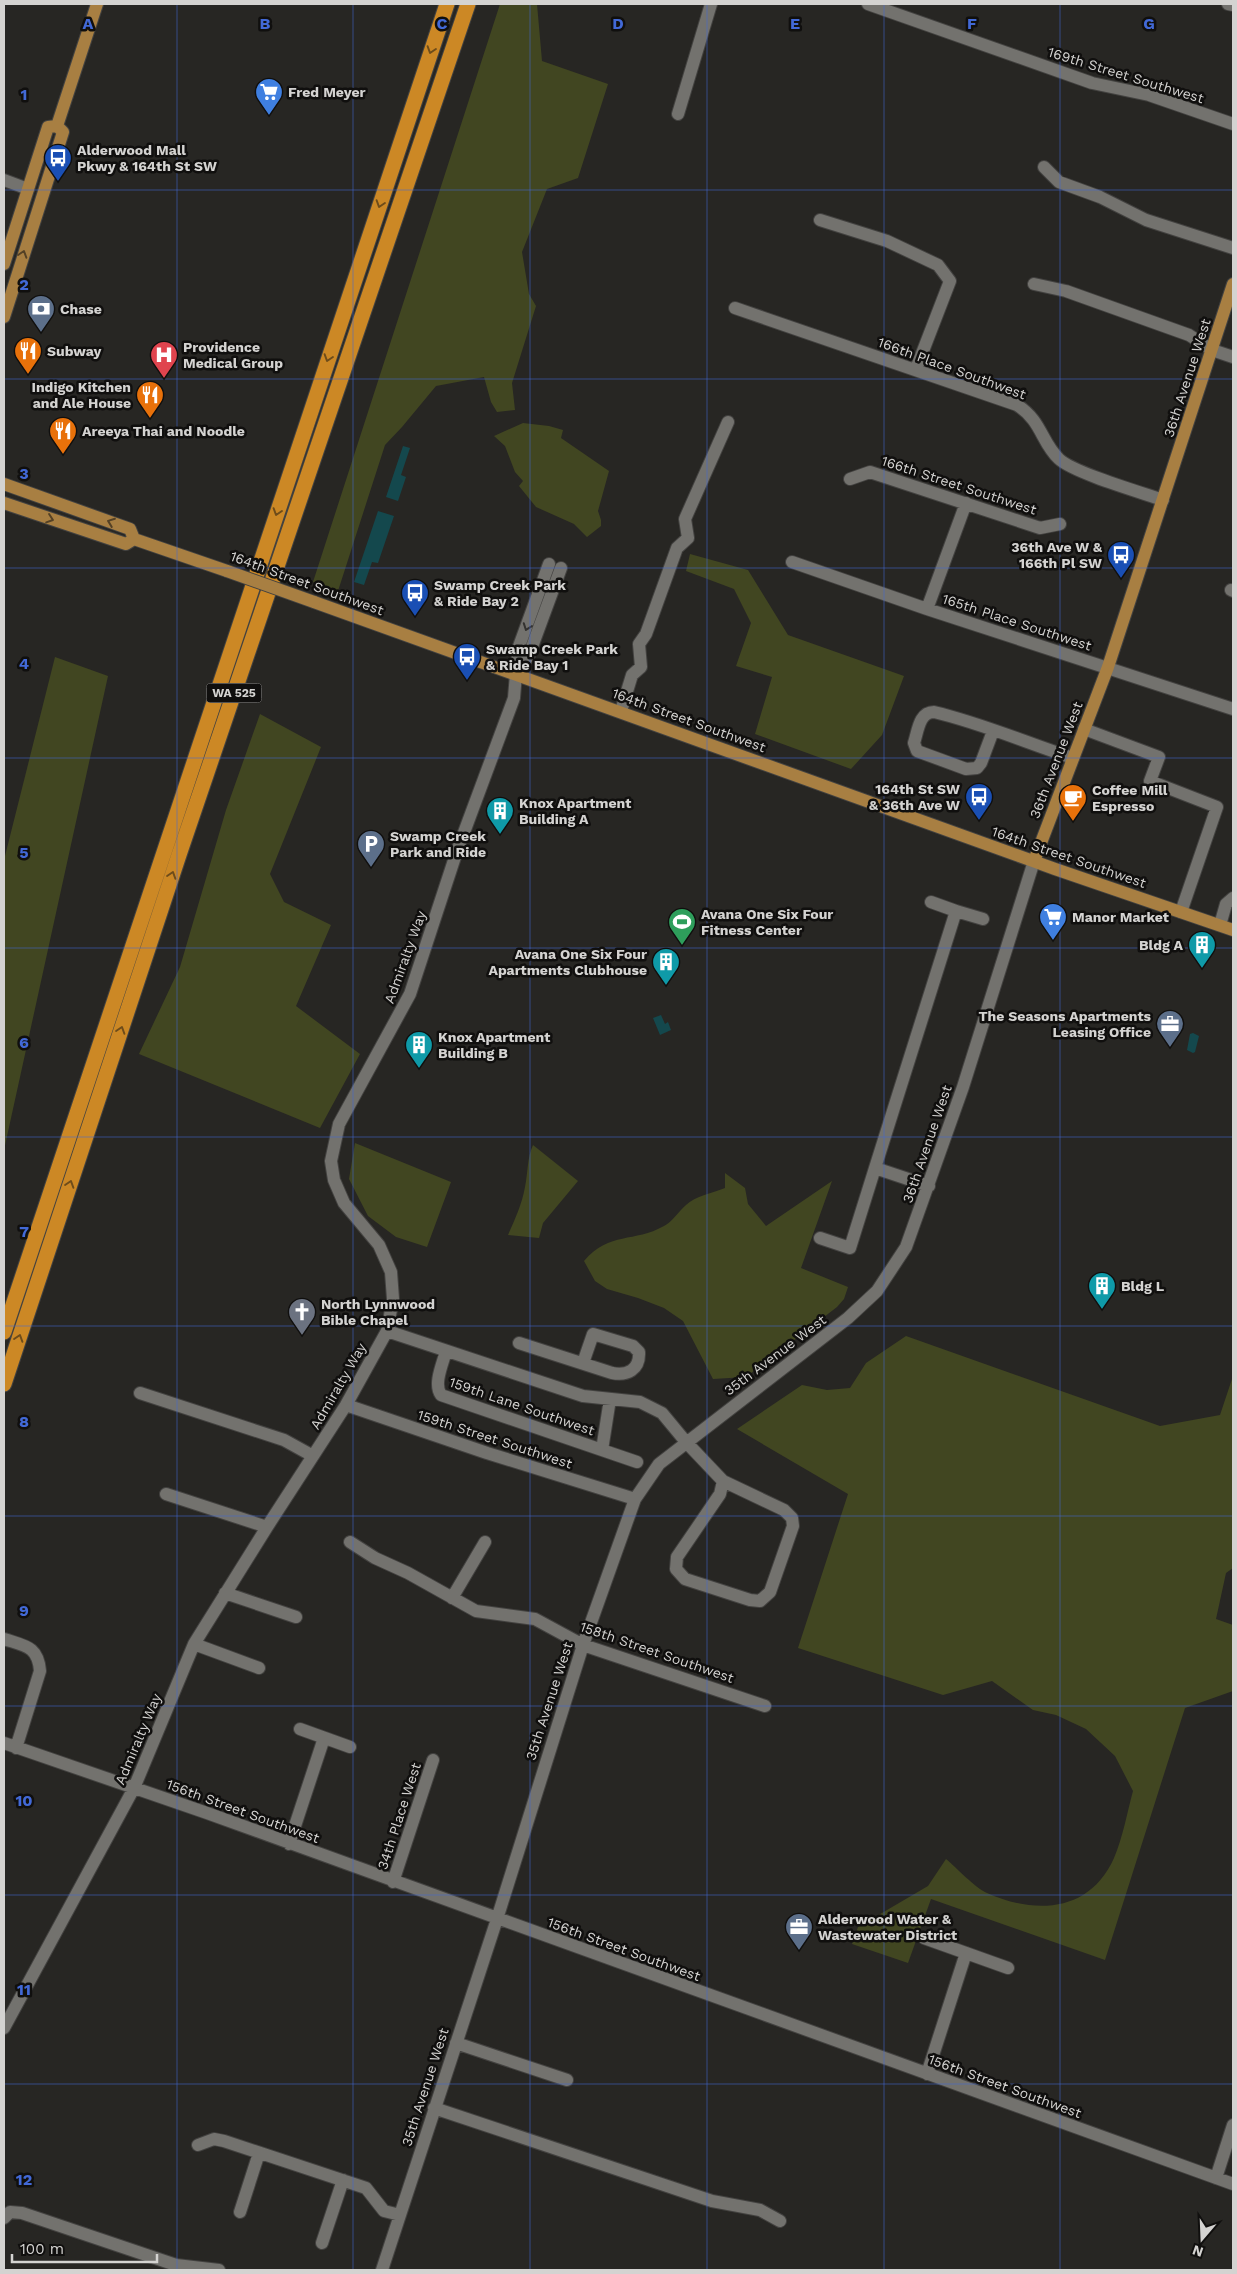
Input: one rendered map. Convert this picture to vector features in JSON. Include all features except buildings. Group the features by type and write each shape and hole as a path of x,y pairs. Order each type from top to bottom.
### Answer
{"highway":[{"name":"WA 525","path":"4,1332 447,4"},
{"name":"WA 525","path":"4,1384 185,836 468,4"}],"main road":[{"path":"57,126 98,4"},
{"path":"4,264 48,127 57,126"},
{"path":"4,317 63,132 57,126"},
{"name":"36th Avenue West","path":"1034,861 1108,667 1233,284"},
{"name":"164th Street Southwest","path":"4,484 130,530 134,538 1034,861 1233,930"},
{"name":"164th Street Southwest","path":"4,503 126,544 134,538"}],"street":[{"path":"678,114 711,4"},
{"name":"169th Street Southwest","path":"868,4 1092,83 1149,95 1233,124"},
{"path":"1228,4 1233,5"},
{"path":"1044,167 1059,182 1100,197 1146,220 1233,248"},
{"path":"4,180 28,189"},
{"path":"820,220 887,241 938,265 950,281 916,369"},
{"path":"1034,284 1066,291 1189,335 1212,350 1233,357"},
{"name":"166th Place Southwest","path":"735,308 1017,405 1037,423 1052,450 1060,460 1077,469 1163,500"},
{"path":"620,711 632,675 641,667 639,644 646,634 677,548 688,538 684,519 728,422"},
{"name":"166th Street Southwest","path":"850,479 870,472 1040,528 1060,524"},
{"path":"927,609 966,503"},
{"name":"165th Place Southwest","path":"792,562 927,609 1233,709"},
{"path":"517,674 529,655 555,566"},
{"name":"Admiralty Way","path":"4,2026 134,1788 194,1644 266,1527 346,1405 387,1331 393,1299 391,1272 379,1244 344,1203 334,1180 331,1161 334,1141 339,1124 410,994 470,818 511,706 517,674"},
{"path":"993,731 981,763 972,769 966,769 917,751 914,748 923,715 927,712 943,714 1073,758"},
{"path":"1084,729 1159,757 1150,781 1217,807 1181,912"},
{"name":"36th Avenue West","path":"906,1247 930,1186 991,1001 1034,861"},
{"path":"1220,925 1226,904 1233,898"},
{"path":"931,902 983,919"},
{"path":"820,1238 850,1248 956,911"},
{"path":"875,1168 930,1186"},
{"name":"35th Avenue West","path":"382,2270 497,1920 583,1645 635,1499 659,1464 848,1318 877,1291 906,1247"},
{"path":"387,1331 583,1396 640,1402 662,1413 723,1481 784,1510 792,1518 793,1526 770,1592 760,1601 750,1600 685,1578 676,1569 677,1557 720,1494 723,1481"},
{"path":"519,1343 583,1363"},
{"name":"159th Lane Southwest","path":"446,1351 437,1385 437,1390 441,1395 637,1462"},
{"path":"140,1393 284,1440 313,1456"},
{"path":"602,1450 610,1399"},
{"name":"159th Street Southwest","path":"346,1405 487,1453 635,1499"},
{"path":"166,1494 266,1527"},
{"name":"158th Street Southwest","path":"350,1542 375,1558 476,1611 535,1620 583,1645 765,1706"},
{"path":"452,1598 484,1542"},
{"path":"225,1593 296,1617"},
{"path":"4,1639 32,1649 39,1660 40,1672 7,1747"},
{"path":"194,1644 259,1668"},
{"path":"300,1729 350,1747"},
{"path":"289,1844 324,1738"},
{"name":"156th Street Southwest","path":"7,1747 134,1788 1233,2184"},
{"name":"34th Place West","path":"394,1882 434,1760"},
{"path":"924,1938 1008,1968"},
{"path":"927,2074 966,1953"},
{"path":"456,2043 567,2080"},
{"path":"434,2108 712,2201 760,2210 780,2221"},
{"path":"1216,2178 1233,2125"},
{"path":"198,2145 214,2139 343,2180 366,2188 384,2210 400,2215"},
{"path":"240,2212 260,2153"},
{"path":"322,2242 343,2180"},
{"path":"7,2215 22,2213 176,2265 219,2270"}],"green space":[{"path":"500,4 537,4 542,61 608,84 578,178 547,189 522,252 529,294 536,306 512,383 515,410 497,412 491,402 484,377 436,386 385,445 338,591 313,582"},
{"path":"523,423 549,426 563,430 561,438 609,471 598,511 601,526 587,537 574,524 536,507 519,486 523,481 515,472 505,446 494,436"},
{"path":"690,554 748,570 788,635 904,676 882,735 851,769 755,734 772,677 736,666 751,623 734,589 686,571"},
{"path":"55,657 108,676 4,1150 4,860"},
{"path":"260,714 321,747 270,874 284,902 331,925 296,1006 360,1054 320,1128 139,1054 180,967 226,810"},
{"path":"355,1143 451,1182 427,1247 396,1237 368,1216 349,1179"},
{"path":"533,1145 578,1181 543,1223 539,1238 508,1235 522,1199"},
{"path":"725,1173 745,1188 748,1204 766,1226 832,1181 801,1268 848,1287 844,1299 837,1307 746,1377 713,1379 683,1321 664,1308 607,1289 595,1281 584,1261 603,1245 653,1231 664,1226 690,1202 725,1188"},
{"path":"906,1336 1160,1426 1220,1415 1233,1376 1233,1568 1226,1573 1216,1619 1233,1625 1233,1691 1185,1708 1105,1960 931,1899 908,1963 852,1944 858,1927 928,1886 946,1859 982,1890 1006,1900 1042,1906 1060,1904 1076,1899 1091,1889 1104,1876 1114,1858 1133,1791 1115,1756 1086,1729 1056,1715 1033,1710 992,1681 943,1695 798,1648 848,1494 737,1429 802,1385 827,1390 850,1388 866,1363"}],"water":[{"path":"403,446 410,448 401,475 406,477 398,501 386,497"},
{"path":"378,511 394,516 378,563 372,562 364,585 354,582"},
{"path":"661,1015 665,1024 668,1022 671,1030 660,1035 653,1018"},
{"path":"1193,1033 1199,1036 1195,1052 1193,1053 1187,1050 1190,1034"}],"place":[{"name":"Fred Meyer","path":"269,116"},
{"name":"Alderwood Mall Pkwy & 164th St SW","path":"58,182"},
{"name":"Chase","path":"41,333"},
{"name":"Subway","path":"28,375"},
{"name":"Providence Medical Group","path":"164,379"},
{"name":"Indigo Kitchen and Ale House","path":"150,419"},
{"name":"Areeya Thai and Noodle","path":"63,455"},
{"name":"36th Ave W & 166th Pl SW","path":"1121,579"},
{"name":"Swamp Creek Park & Ride Bay 2","path":"415,617"},
{"name":"Swamp Creek Park & Ride Bay 1","path":"467,681"},
{"name":"164th St SW & 36th Ave W","path":"979,821"},
{"name":"Coffee Mill Espresso","path":"1073,822"},
{"name":"Knox Apartment Building A","path":"500,835"},
{"name":"Swamp Creek Park and Ride","path":"371,868"},
{"name":"Manor Market","path":"1053,941"},
{"name":"Avana One Six Four Fitness Center","path":"682,946"},
{"name":"Bldg A","path":"1202,969"},
{"name":"Avana One Six Four Apartments Clubhouse","path":"666,986"},
{"name":"The Seasons Apartments Leasing Office","path":"1170,1048"},
{"name":"Knox Apartment Building B","path":"419,1069"},
{"name":"Bldg L","path":"1102,1310"},
{"name":"North Lynnwood Bible Chapel","path":"302,1336"},
{"name":"Alderwood Water & Wastewater District","path":"799,1951"}]}
